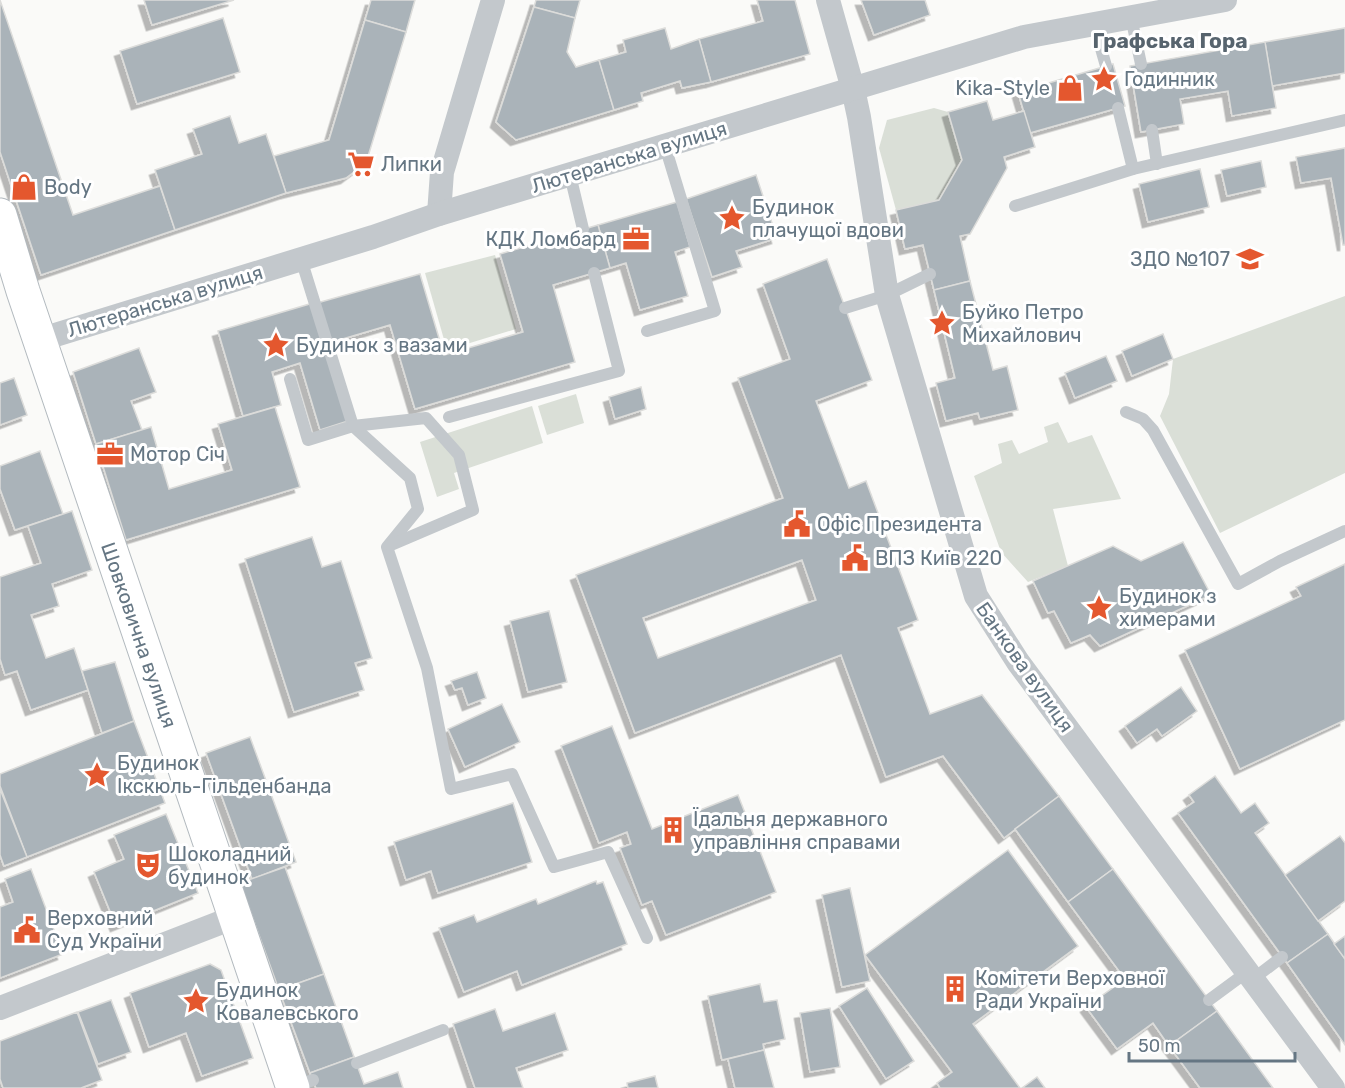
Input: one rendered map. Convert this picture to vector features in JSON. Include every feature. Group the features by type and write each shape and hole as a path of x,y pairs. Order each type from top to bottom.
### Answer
{"street":[{"path":"439,214 442,172 493,0"},
{"name":"Банкова вулиця","path":"828,0 853,89 887,295 976,597 1018,662 1333,1088"},
{"name":"Лютеранська вулиця","path":"39,340 439,214 1024,37 1225,0"},
{"name":"Шовковична вулиця","path":"0,215 221,923 300,1085"},
{"path":"0,1008 221,923"}],"lane":[{"path":"1131,17 1141,64"},
{"path":"1094,24 1106,66"},
{"path":"1118,108 1133,169"},
{"path":"1015,206 1133,169 1345,120"},
{"path":"1152,130 1157,164"},
{"path":"647,331 715,311 665,146"},
{"path":"570,175 583,229"},
{"path":"301,259 353,426 410,478 418,509 387,547"},
{"path":"449,417 619,371 594,273"},
{"path":"845,308 887,295 930,274"},
{"path":"290,379 308,440 353,426 426,418 459,455 473,510 387,547"},
{"path":"1126,412 1143,419 1152,430 1238,584 1280,561 1345,531"},
{"path":"387,547 427,668 451,789 512,774 554,867 608,852 647,938"},
{"path":"1209,1000 1282,957"},
{"path":"357,1063 443,1030"}],"shaded area":[{"path":"934,108 948,112 962,160 939,200 896,210 879,148 887,120"},
{"path":"495,255 516,329 447,350 425,273"},
{"path":"1345,296 1345,473 1220,533 1160,416 1169,394 1173,359"},
{"path":"576,394 584,423 547,435 538,406"},
{"path":"532,406 543,443 454,473 459,489 437,497 420,442"},
{"path":"1058,422 1068,443 1092,435 1121,499 1053,509 1068,566 1028,582 1001,552 974,476 1002,463 998,444 1012,440 1019,454 1048,442 1044,427"}],"building":[{"path":"0,0 73,215 160,186 175,230 41,275 0,152"},
{"path":"144,0 234,0 152,25"},
{"path":"371,0 415,0 406,32 365,20"},
{"path":"536,0 580,0 575,18 534,7"},
{"path":"757,0 795,0 810,54 711,82 699,39 763,21"},
{"path":"861,0 925,0 930,15 874,35"},
{"path":"534,7 575,18 567,52 576,67 599,60 614,110 516,140 496,122"},
{"path":"223,18 240,72 137,104 120,51"},
{"path":"365,20 406,32 366,163 346,178 286,193 274,156 329,140"},
{"path":"665,28 671,49 699,39 711,82 682,88 680,81 641,93 643,101 614,110 599,60 626,52 623,40"},
{"path":"1345,28 1345,73 1272,86 1265,42"},
{"path":"1265,42 1276,108 1232,116 1228,91 1180,99 1184,124 1141,132 1130,66"},
{"path":"1113,64 1125,106 1030,133 1018,92"},
{"path":"987,101 993,120 1024,111 1035,147 1004,157 1007,168 970,234 960,236 970,281 934,290 923,245 905,249 896,210 939,200 962,160 948,112"},
{"path":"230,116 239,143 266,134 286,193 175,230 155,170 202,154 193,129"},
{"path":"1345,148 1345,245 1343,245 1331,178 1301,183 1296,157"},
{"path":"1261,161 1266,187 1227,196 1221,170"},
{"path":"1200,169 1209,207 1148,222 1139,184"},
{"path":"756,175 777,238 736,251 742,267 712,277 686,199"},
{"path":"677,202 690,247 675,252 688,296 640,310 626,263 610,268 598,225"},
{"path":"598,225 610,268 553,285 575,362 415,409 390,325 329,343 317,303 420,274 444,355 523,332 500,254"},
{"name":"Офіс Президента","path":"827,259 872,380 816,401 849,488 866,481 918,620 898,628 930,714 982,695 1059,796 1004,838 943,756 886,777 841,655 635,733 576,575 783,498 738,378 790,359 763,284","holes":["802,560 816,600 658,658 643,618"]},
{"path":"970,281 993,370 1007,366 1018,410 980,419 978,413 946,421 936,383 955,378 934,290"},
{"path":"313,303 348,421 320,430 300,363 272,372 281,405 243,416 218,331"},
{"path":"1163,334 1173,359 1132,376 1122,351"},
{"path":"139,348 156,392 131,401 142,430 96,444 73,372"},
{"path":"1106,356 1117,381 1075,398 1065,373"},
{"path":"14,378 27,415 0,425 0,383"},
{"path":"641,387 646,409 615,419 609,397"},
{"path":"275,407 300,487 126,540 96,444 151,427 169,489 232,470 218,424"},
{"path":"40,451 63,514 15,530 0,489 0,466"},
{"path":"72,511 92,570 52,584 59,606 31,615 46,658 74,648 88,690 31,710 17,671 5,675 0,659 0,577 41,563 28,526"},
{"path":"312,537 322,567 341,561 372,658 355,663 364,690 294,712 245,559"},
{"path":"1183,542 1211,595 1100,646 1090,635 1071,643 1054,611 1048,613 1033,581 1113,546 1141,561"},
{"path":"1345,564 1345,720 1240,769 1185,650 1301,596 1296,587"},
{"path":"549,611 567,682 528,692 510,621"},
{"path":"115,662 134,721 102,733 82,671"},
{"path":"477,672 486,698 468,705 462,688 455,690 451,681"},
{"path":"1181,687 1197,711 1162,736 1157,729 1137,743 1125,726"},
{"path":"502,704 520,742 465,767 448,729"},
{"path":"134,721 165,803 27,857 0,786 0,774"},
{"name":"Їдальня державного управління справами","path":"612,726 652,829 738,795 776,892 666,935 652,901 642,905 620,848 631,844 627,832 599,843 561,746"},
{"path":"250,737 296,862 252,879 206,753"},
{"path":"1215,776 1241,813 1255,803 1269,823 1255,833 1328,934 1287,963 1178,813 1194,802 1189,795"},
{"path":"0,789 27,857 4,866 0,855"},
{"path":"1059,796 1113,869 1068,902 1015,829"},
{"path":"513,803 532,862 438,893 431,871 406,880 394,842"},
{"name":"Шоколадний будинок","path":"166,814 198,893 116,926 94,872 124,859 114,835"},
{"path":"1340,836 1345,843 1345,901 1318,921 1285,875"},
{"name":"Комітети Верховної Ради України","path":"1008,850 1078,946 973,1024 1020,1088 940,1088 937,1083 952,1072 865,955"},
{"path":"285,867 324,974 279,990 240,883"},
{"name":"Верховний Суд України","path":"31,869 63,954 0,978 0,907 13,902 5,879"},
{"path":"1113,869 1217,1011 1169,1046 1153,1023 1117,1049 1086,1007 1125,979 1068,902"},
{"path":"596,881 597,884 603,882 627,944 522,985 517,971 464,992 439,928 474,915 477,922 536,899 538,904"},
{"path":"850,888 870,981 842,987 822,895"},
{"path":"1328,934 1345,959 1345,1045 1287,963"},
{"path":"1345,936 1345,959 1334,944"},
{"path":"210,964 221,970 253,1058 202,1076 186,1033 149,1047 130,993"},
{"path":"324,974 354,1057 310,1073 279,990"},
{"path":"760,984 764,1002 777,1000 785,1039 763,1044 764,1050 722,1060 708,996"},
{"path":"867,988 914,1061 886,1079 839,1006"},
{"path":"111,1000 131,1052 98,1064 78,1012"},
{"path":"830,1008 840,1067 810,1072 800,1013"},
{"path":"495,1009 503,1031 555,1013 568,1050 516,1068 523,1088 475,1088 453,1024"},
{"path":"1217,1011 1273,1088 1200,1088 1169,1046"},
{"path":"77,1012 102,1080 81,1088 3,1088 0,1079 0,1041"},
{"path":"764,1050 774,1088 735,1088 728,1059"},
{"path":"354,1057 364,1084 398,1072 403,1088 316,1088 310,1073"},
{"path":"655,1076 658,1088 628,1088 627,1083"},
{"path":"1037,1077 1045,1088 1022,1088"}],"place":[{"name":"Годинник","path":"1104,79"},
{"name":"Kika-Style","path":"1070,88"},
{"name":"Липки","path":"361,164"},
{"name":"Body","path":"24,187"},
{"name":"Будинок плачущої вдови","path":"732,218"},
{"name":"КДК Ломбард","path":"636,239"},
{"name":"ЗДО №107","path":"1250,259"},
{"name":"Буйко Петро Михайлович","path":"942,323"},
{"name":"Будинок з вазами","path":"276,345"},
{"name":"Мотор Січ","path":"110,454"},
{"name":"Офіс Президента","path":"797,524"},
{"name":"ВПЗ Київ 220","path":"855,558"},
{"name":"Будинок з химерами","path":"1099,608"},
{"name":"Будинок Ікскюль-Гільденбанда","path":"97,775"},
{"name":"Їдальня державного управління справами","path":"673,830"},
{"name":"Шоколадний будинок","path":"148,865"},
{"name":"Верховний Суд України","path":"27,930"},
{"name":"Комітети Верховної Ради України","path":"955,989"},
{"name":"Будинок Ковалевського","path":"196,1001"}],"district":[{"name":"Графська Гора","path":"1170,40"}]}
